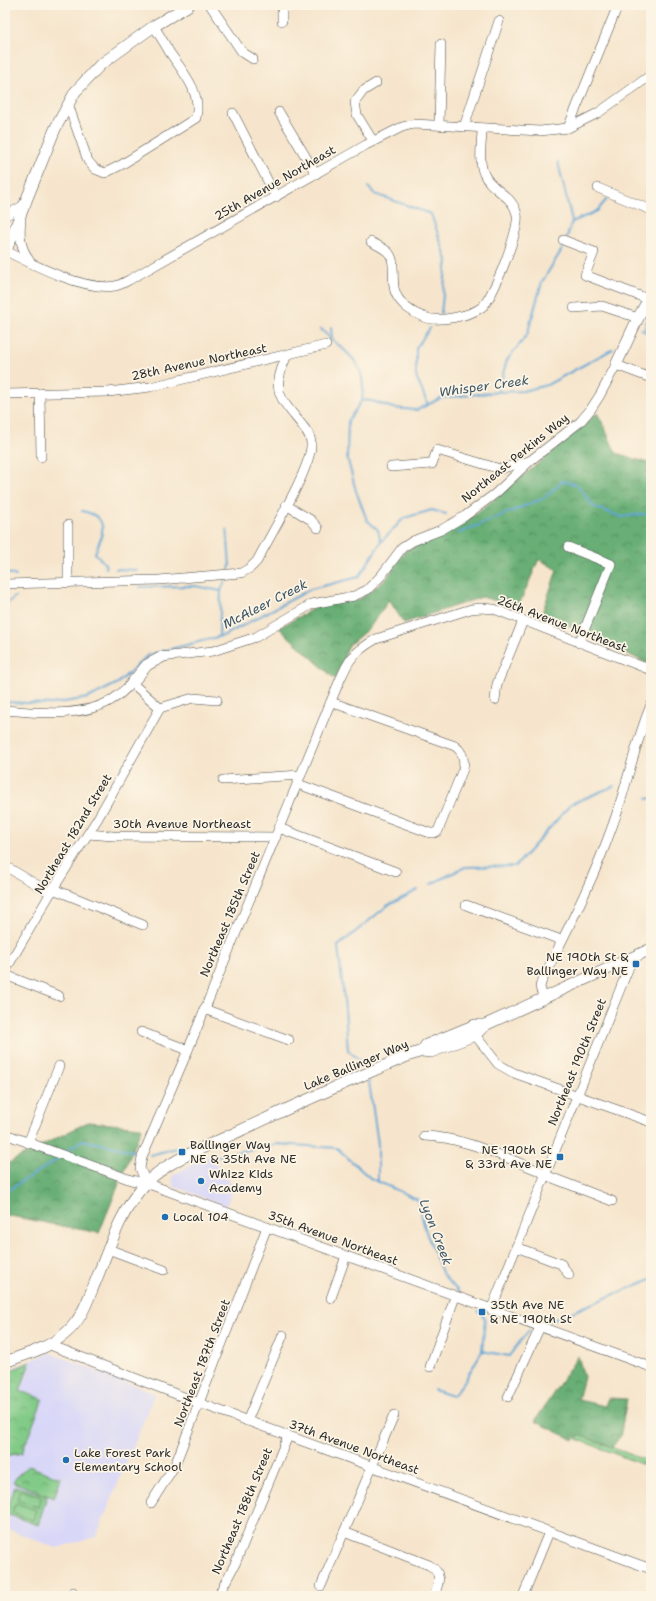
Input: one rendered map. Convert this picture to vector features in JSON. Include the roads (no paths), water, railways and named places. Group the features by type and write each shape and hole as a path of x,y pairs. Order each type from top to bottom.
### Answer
{"main road":[{"path":"6,252 55,129 75,92 100,66 154,26 189,5"},
{"name":"Northeast Perkins Way","path":"616,365 649,297"},
{"name":"Northeast Perkins Way","path":"132,682 146,665 162,657"},
{"path":"485,1024 651,949"},
{"name":"Lake Ballinger Way","path":"5,1362 50,1345 67,1333 78,1321 88,1302 118,1225 146,1183 164,1169 192,1153 301,1102 422,1052 431,1052 475,1035 485,1024"},
{"name":"Lake Ballinger Way","path":"422,1052 426,1045 475,1025 485,1024"}],"street":[{"path":"210,5 242,52 253,59"},
{"path":"282,5 282,21"},
{"path":"568,128 618,5"},
{"path":"464,127 499,21"},
{"path":"68,104 88,161 95,169 105,173 121,165 196,118 197,99 192,88 186,75 154,26"},
{"path":"439,125 441,44"},
{"path":"568,128 598,113 651,75"},
{"path":"373,142 357,115 355,102 363,91 376,83"},
{"path":"233,112 276,197"},
{"path":"279,112 316,174"},
{"name":"25th Avenue Northeast","path":"6,252 55,274 87,284 116,286 402,126 414,124 482,129 540,131 568,128"},
{"path":"371,242 390,254 393,262 393,284 396,294 404,305 412,311 425,318 436,320 450,318 482,307 488,300 508,255 517,228 518,216 514,206 507,196 488,182 483,173 481,163 482,129"},
{"path":"598,188 651,210"},
{"path":"5,218 22,213"},
{"path":"5,218 22,213"},
{"path":"22,213 20,242 30,263"},
{"path":"563,240 594,252 585,275 649,297"},
{"path":"574,308 602,306 638,318"},
{"name":"28th Avenue Northeast","path":"5,394 108,392 150,387 326,346"},
{"path":"5,584 159,580 241,573 250,568 257,561 307,464 311,443 309,433 281,399 278,391 279,372 287,355"},
{"path":"616,365 651,378"},
{"name":"Northeast Perkins Way","path":"162,657 213,651 256,637 312,604 354,596 367,590 381,576 402,548 413,541 440,530 465,516 496,493 530,460 580,422 591,410 616,365"},
{"path":"40,393 41,457"},
{"path":"391,467 432,464 437,450 500,469 530,460"},
{"path":"286,505 311,520 318,528"},
{"path":"68,525 68,583"},
{"path":"568,547 611,564 579,643"},
{"name":"26th Avenue Northeast","path":"352,656 376,639 471,609 481,608 494,609 651,670"},
{"path":"495,700 497,684 523,621"},
{"name":"Northeast 185th Street","path":"121,1177 129,1176 133,1173 140,1162 188,1050 331,702 352,656"},
{"path":"5,710 40,713 73,712 99,706 116,698 132,682 160,708 193,698 218,700"},
{"path":"223,780 299,780 434,833 438,830 463,769 463,755 460,750 455,746 331,702"},
{"path":"543,997 540,983 605,848 636,745 651,705"},
{"name":"Northeast 182nd Street","path":"5,972 52,891 88,834 160,708"},
{"name":"30th Avenue Northeast","path":"88,834 113,836 277,832 396,872"},
{"path":"5,866 52,891 143,925"},
{"path":"466,906 561,940"},
{"name":"Northeast 190th Street","path":"491,1310 632,957"},
{"path":"5,972 8,976 58,996"},
{"path":"204,1009 289,1040"},
{"path":"141,1032 188,1050"},
{"path":"475,1035 492,1058 504,1068 514,1073 651,1122"},
{"path":"28,1143 60,1066"},
{"name":"35th Avenue Northeast","path":"5,1134 121,1177 146,1183 651,1368"},
{"path":"424,1136 448,1138 480,1148 612,1201"},
{"path":"140,1162 140,1168 146,1183"},
{"name":"Northeast 187th Street","path":"151,1503 175,1465 267,1227"},
{"path":"516,1247 561,1264 569,1275"},
{"path":"108,1249 164,1270"},
{"path":"331,1298 346,1256"},
{"path":"430,1367 456,1297"},
{"path":"508,1397 540,1327"},
{"path":"248,1421 282,1335"},
{"name":"37th Avenue Northeast","path":"50,1345 199,1403 651,1569"},
{"path":"321,1586 394,1415"},
{"name":"Northeast 188th Street","path":"218,1596 235,1564 288,1436"},
{"path":"344,1532 436,1569 439,1575 434,1596"},
{"path":"523,1596 549,1532"}],"waterway":[{"path":"558,162 572,221 567,237"},
{"path":"368,187 375,194 431,214 447,260 441,313"},
{"path":"572,222 597,211 607,199"},
{"path":"498,392 507,360 527,335 542,282 564,246"},
{"path":"644,331 647,317 651,311"},
{"path":"331,327 332,340"},
{"path":"428,405 416,376 416,348 430,328"},
{"path":"321,329 347,352 358,366 362,375 362,400"},
{"name":"Whisper Creek","path":"641,329 651,336"},
{"name":"Whisper Creek","path":"381,542 378,530 367,520 356,491 347,457 348,421 362,400 372,401 393,408 417,410 441,398 523,391 547,385 613,349"},
{"name":"McAleer Creek","path":"459,533 544,498 563,481 577,485 594,507 621,517 651,513"},
{"name":"McAleer Creek","path":"5,702 52,704 88,698 118,683 148,655 225,635 311,589 359,577 381,542 404,518 432,510 446,514"},
{"path":"82,511 97,517 102,525 102,535 95,553 105,564 106,568"},
{"path":"227,529 229,569"},
{"path":"116,569 137,570"},
{"path":"5,572 16,576"},
{"path":"219,636 221,591 225,580"},
{"path":"140,587 195,586 221,591"},
{"path":"5,605 16,596"},
{"path":"431,884 465,867 516,866 571,804 614,786"},
{"path":"647,799 651,798"},
{"path":"366,1066 348,1050 338,946 387,906 418,890"},
{"path":"369,1082 378,1144 378,1182"},
{"name":"Lyon Creek","path":"67,1151 82,1140 129,1150 138,1154"},
{"name":"Lyon Creek","path":"214,1157 277,1144 337,1148 370,1178 417,1199 426,1232 443,1275 458,1291"},
{"name":"Lyon Creek","path":"150,1155 177,1148"},
{"name":"Lyon Creek","path":"5,1192 57,1160"},
{"name":"Lyon Creek","path":"548,1322 651,1279"},
{"name":"Lyon Creek","path":"478,1311 485,1318 482,1351 509,1356 529,1330"},
{"path":"434,1390 453,1396 466,1379 482,1351"}],"place":[{"name":"NE 190th St & Ballinger Way NE","path":"636,964"},
{"name":"Ballinger Way NE & 35th Ave NE","path":"182,1152"},
{"name":"NE 190th St & 33rd Ave NE","path":"560,1157"},
{"name":"Whizz Kids Academy","path":"201,1181"},
{"name":"Local 104","path":"165,1217"},
{"name":"35th Ave NE & NE 190th St","path":"482,1312"},
{"name":"Lake Forest Park Elementary School","path":"66,1460"}]}
